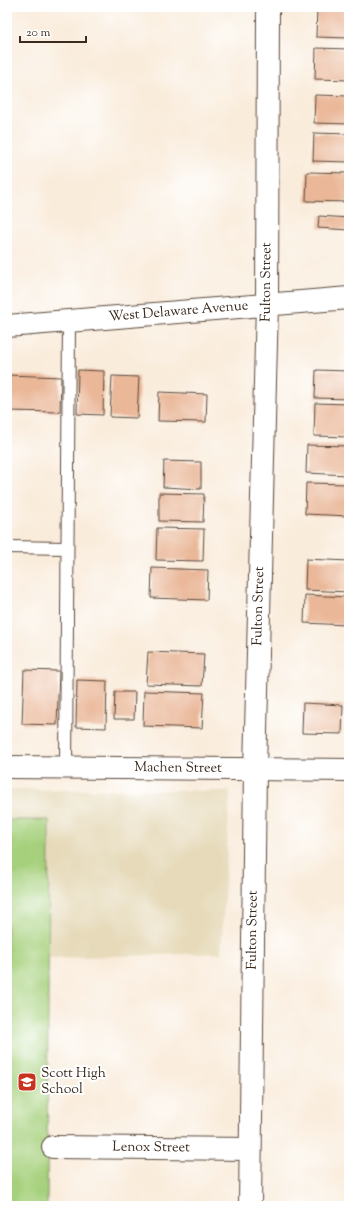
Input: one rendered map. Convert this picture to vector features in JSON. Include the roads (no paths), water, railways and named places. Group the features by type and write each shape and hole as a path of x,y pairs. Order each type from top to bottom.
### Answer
{"street":[{"name":"Fulton Street","path":"250,1206 255,769 267,304 268,7"},
{"name":"West Delaware Avenue","path":"7,326 349,298"},
{"name":"Machen Street","path":"7,768 349,770"},
{"name":"Lenox Street","path":"53,1147 250,1149"}],"lane":[{"path":"66,768 69,321"},
{"path":"7,547 67,548"}],"place":[{"name":"Scott High School","path":"27,1082"}]}
